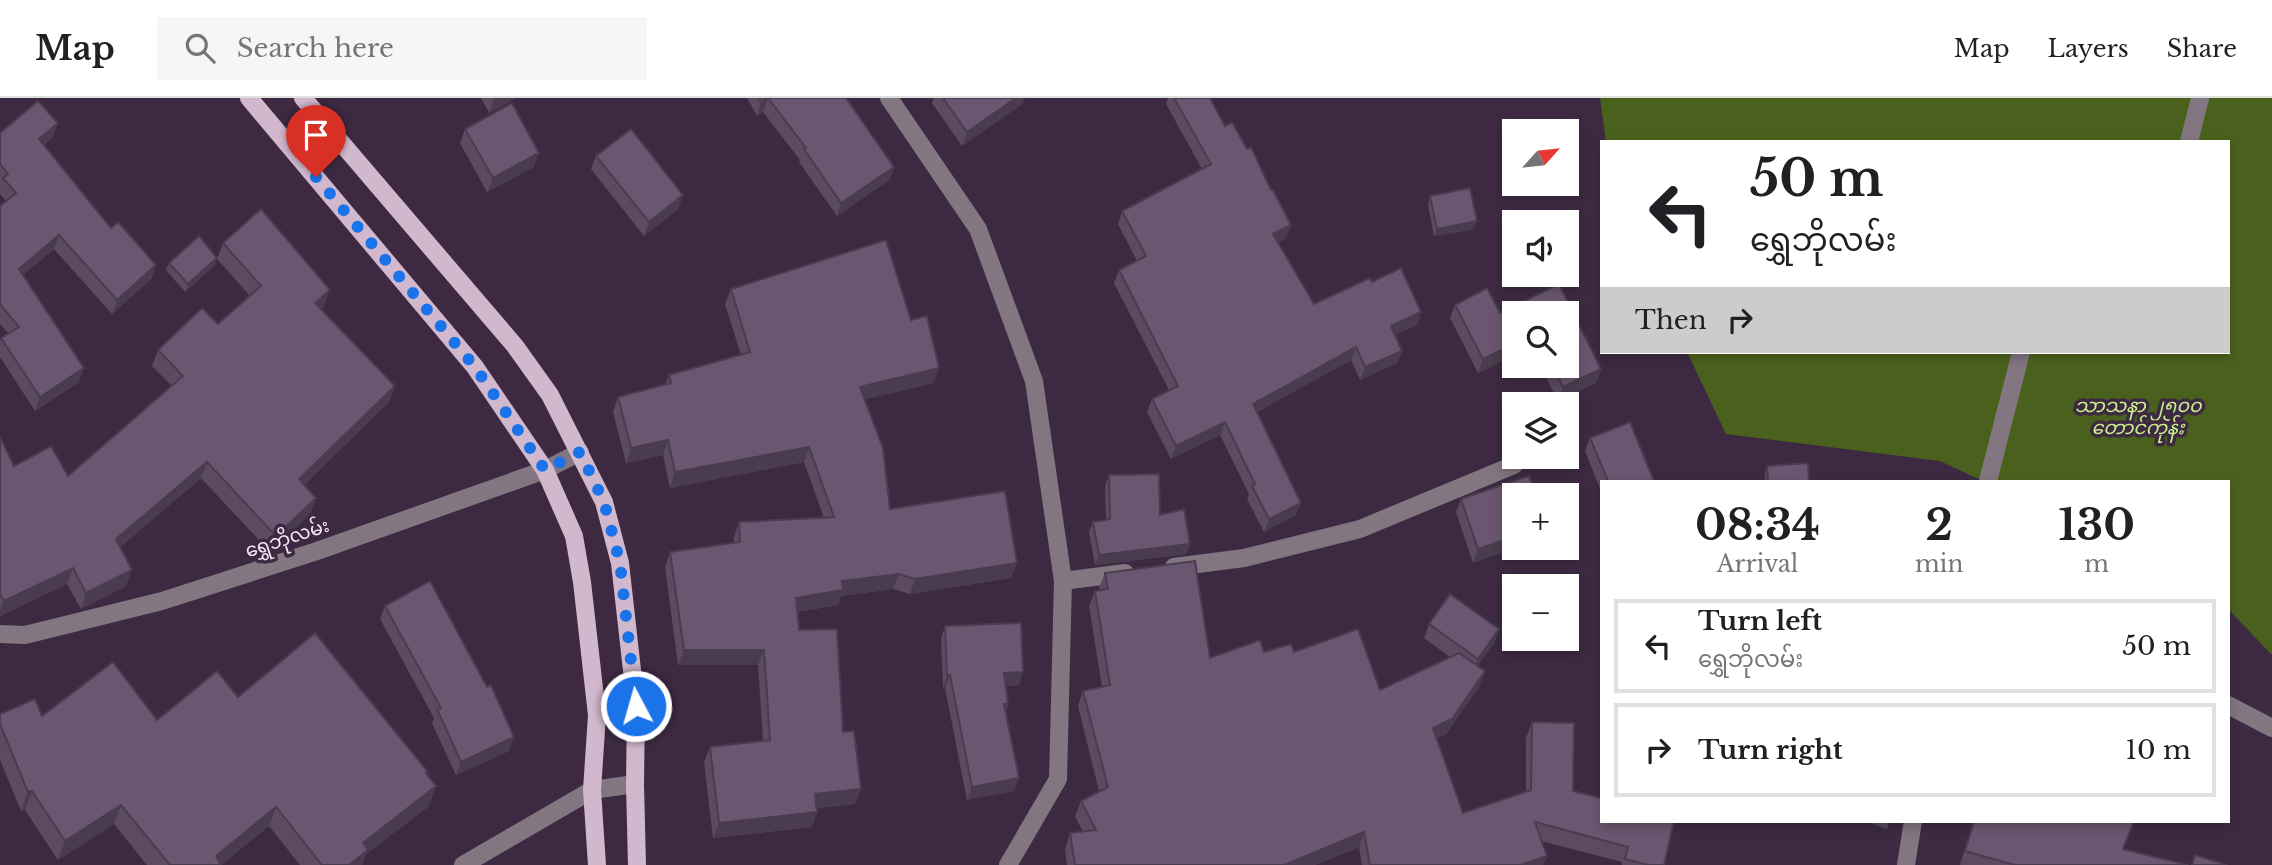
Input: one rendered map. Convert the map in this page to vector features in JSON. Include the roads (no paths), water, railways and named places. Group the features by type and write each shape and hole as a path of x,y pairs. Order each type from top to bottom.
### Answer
{"main road":[{"path":"249,98 475,367 545,470 574,536 582,582 597,715 593,790 597,865"},
{"path":"303,98 515,346 550,394 604,502 620,563 636,706 637,865"}],"street":[{"path":"889,98 978,229 1034,381 1063,581 1058,779 1008,865"},
{"path":"2190,140 2200,98"},
{"path":"1988,480 2020,354"},
{"name":"ရွှေဘိုလမ်း","path":"0,634 25,635 162,601 317,551 545,470 580,452"},
{"path":"1063,581 1244,558 1360,529 1507,469"},
{"path":"2230,706 2272,727"},
{"path":"463,865 593,790 635,784"},
{"path":"1906,865 1913,823"}],"park label":[{"name":"သာသနာ ၂၅၀၀ တောင်ကုန်း","path":"2138,416"}]}
